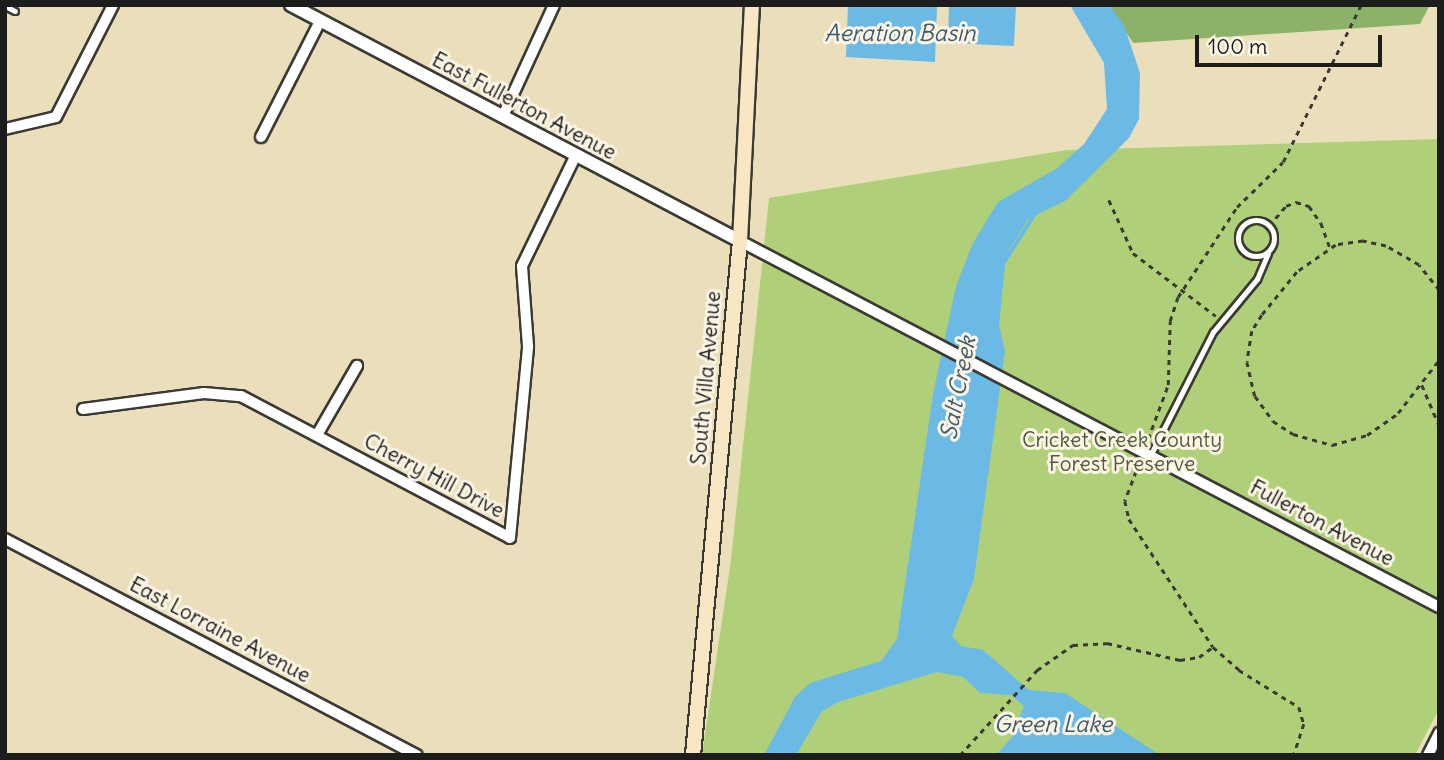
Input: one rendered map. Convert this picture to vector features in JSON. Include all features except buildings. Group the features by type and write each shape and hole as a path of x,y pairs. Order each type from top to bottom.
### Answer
{"main road":[{"name":"South Villa Avenue","path":"693,755 740,241 752,5"}],"street":[{"path":"5,129 56,117 113,5"},
{"name":"East Fullerton Avenue","path":"291,5 740,241"},
{"path":"503,116 554,5"},
{"path":"261,137 320,21"},
{"name":"Cherry Hill Drive","path":"83,409 204,393 241,396 510,538 528,346 522,267 576,155"},
{"name":"Fullerton Avenue","path":"740,241 915,330 1439,607"},
{"path":"317,435 357,366"},
{"name":"East Lorraine Avenue","path":"5,539 417,755"},
{"path":"1427,755 1438,735"}],"lane":[{"path":"5,6 15,12"},
{"path":"1147,452 1189,374 1222,320 1257,279 1268,253 1274,236 1269,226 1252,220 1241,226 1237,237 1240,249 1250,256 1268,253"}],"path":[{"path":"1294,755 1304,724 1299,708 1213,647 1125,510 1127,490 1147,452 1168,385 1170,321 1181,291 1237,207 1283,162 1361,5"},
{"path":"1109,200 1128,247 1181,291 1222,320"},
{"path":"1269,226 1286,206 1296,202 1309,206 1321,223 1330,248"},
{"path":"1439,290 1419,265 1386,246 1363,241 1330,248 1297,272 1252,331 1248,373 1263,410 1293,435 1321,444 1347,443 1398,413 1423,385 1439,360"},
{"path":"1423,385 1439,425"},
{"path":"960,755 1025,685 1062,650 1085,642 1180,660 1199,657 1213,647"}],"green space":[{"path":"1109,5 1430,5 1420,24 1133,43"},
{"name":"Cricket Creek County Forest Preserve","path":"1439,139 1439,709 1415,755 702,755 731,560 769,198 1067,150"}],"water":[{"name":"Aeration Basin","path":"848,5 937,7 935,62 846,57"},
{"name":"Aeration Basin","path":"949,5 1016,5 1014,46 948,43"},
{"name":"Green Lake","path":"1070,5 1109,5 1124,25 1140,73 1139,119 1129,138 1065,201 1028,219 1006,255 999,325 1005,351 974,579 952,636 961,646 983,650 1029,690 1065,693 1160,755 996,755 1012,737 1024,706 1011,695 980,693 963,677 937,672 838,702 822,711 796,755 764,755 795,697 810,683 881,661 897,639 933,394 956,286 973,243 998,202 1056,169 1084,144 1107,109 1104,63"}],"waterway":[{"name":"Salt Creek","path":"1003,264 1035,214"}]}
